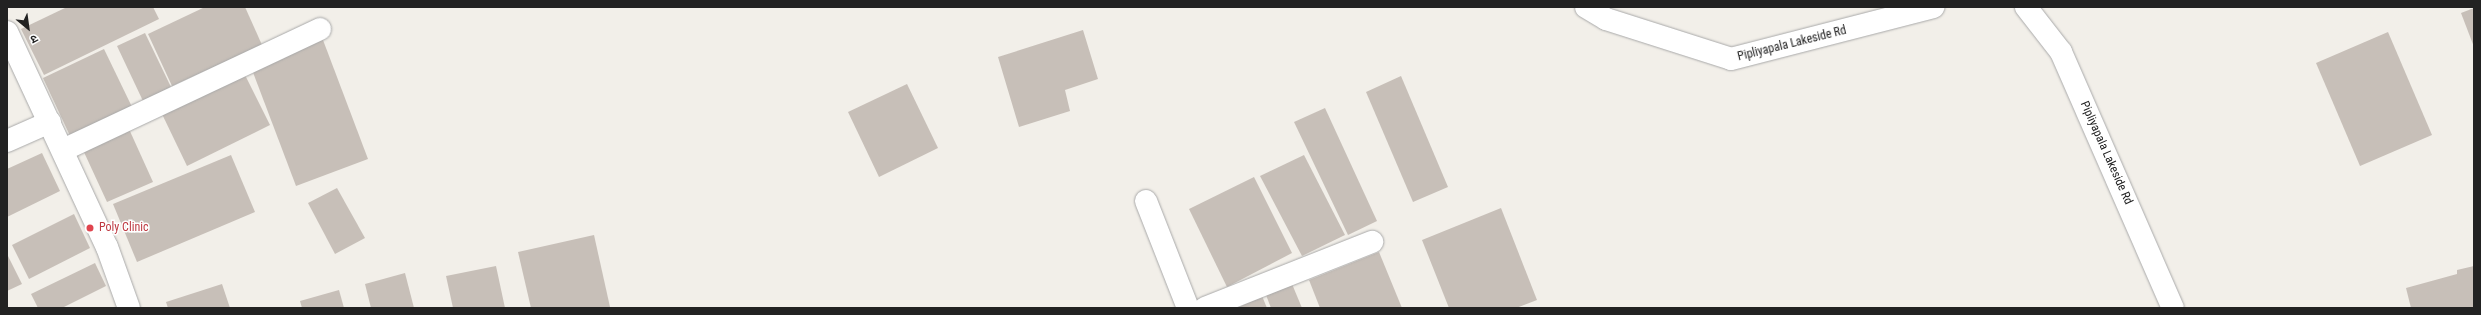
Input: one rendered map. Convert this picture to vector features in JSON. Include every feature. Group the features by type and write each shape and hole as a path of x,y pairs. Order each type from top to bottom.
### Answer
{"street":[{"name":"Pipliyapala Lakeside Rd","path":"1586,7 1606,19 1731,59 1933,7"},
{"name":"Pipliyapala Lakeside Rd","path":"2026,7 2061,52 2173,308"},
{"path":"62,150 320,29"},
{"path":"7,32 107,247 129,308"},
{"path":"7,141 50,122"},
{"path":"1146,201 1188,308"},
{"path":"1205,308 1372,242"}],"building":[{"path":"67,7 153,7 159,19 44,75 21,29"},
{"path":"205,7 245,7 262,45 172,86 148,34"},
{"path":"2474,8 2474,47 2461,13"},
{"path":"1083,30 1098,79 1065,90 1070,111 1019,127 998,57"},
{"path":"2388,32 2432,135 2360,166 2316,63"},
{"path":"145,33 171,87 143,101 117,46"},
{"path":"323,40 368,159 296,186 251,67"},
{"path":"104,49 133,109 71,138 43,78"},
{"path":"244,73 270,125 187,166 162,114"},
{"path":"1401,76 1448,187 1413,202 1366,92"},
{"path":"907,84 938,148 879,177 848,112"},
{"path":"1325,108 1377,221 1348,235 1294,122"},
{"path":"129,129 153,182 107,202 83,150"},
{"path":"42,153 60,191 7,217 7,169"},
{"path":"231,155 255,212 137,262 113,204"},
{"path":"1304,155 1345,235 1302,256 1260,176"},
{"path":"1254,177 1292,253 1227,287 1189,209"},
{"path":"337,188 365,238 335,254 308,203"},
{"path":"1501,208 1537,300 1516,308 1449,308 1422,240"},
{"path":"74,214 90,248 29,279 12,245"},
{"path":"594,235 610,307 531,308 518,252"},
{"path":"1379,252 1402,308 1320,308 1309,280"},
{"path":"7,254 22,284 7,291"},
{"path":"95,263 106,286 62,308 38,308 31,294"},
{"path":"496,266 505,308 453,308 446,276"},
{"path":"2474,266 2474,308 2411,308 2406,288 2457,274 2457,270"},
{"path":"405,273 414,308 371,308 365,284"},
{"path":"222,284 230,308 168,308 166,302"},
{"path":"1292,284 1302,308 1271,308 1266,295"},
{"path":"339,290 344,308 302,308 300,301"},
{"path":"1262,296 1267,308 1237,308"}],"place":[{"name":"Poly Clinic","path":"90,228"}]}
